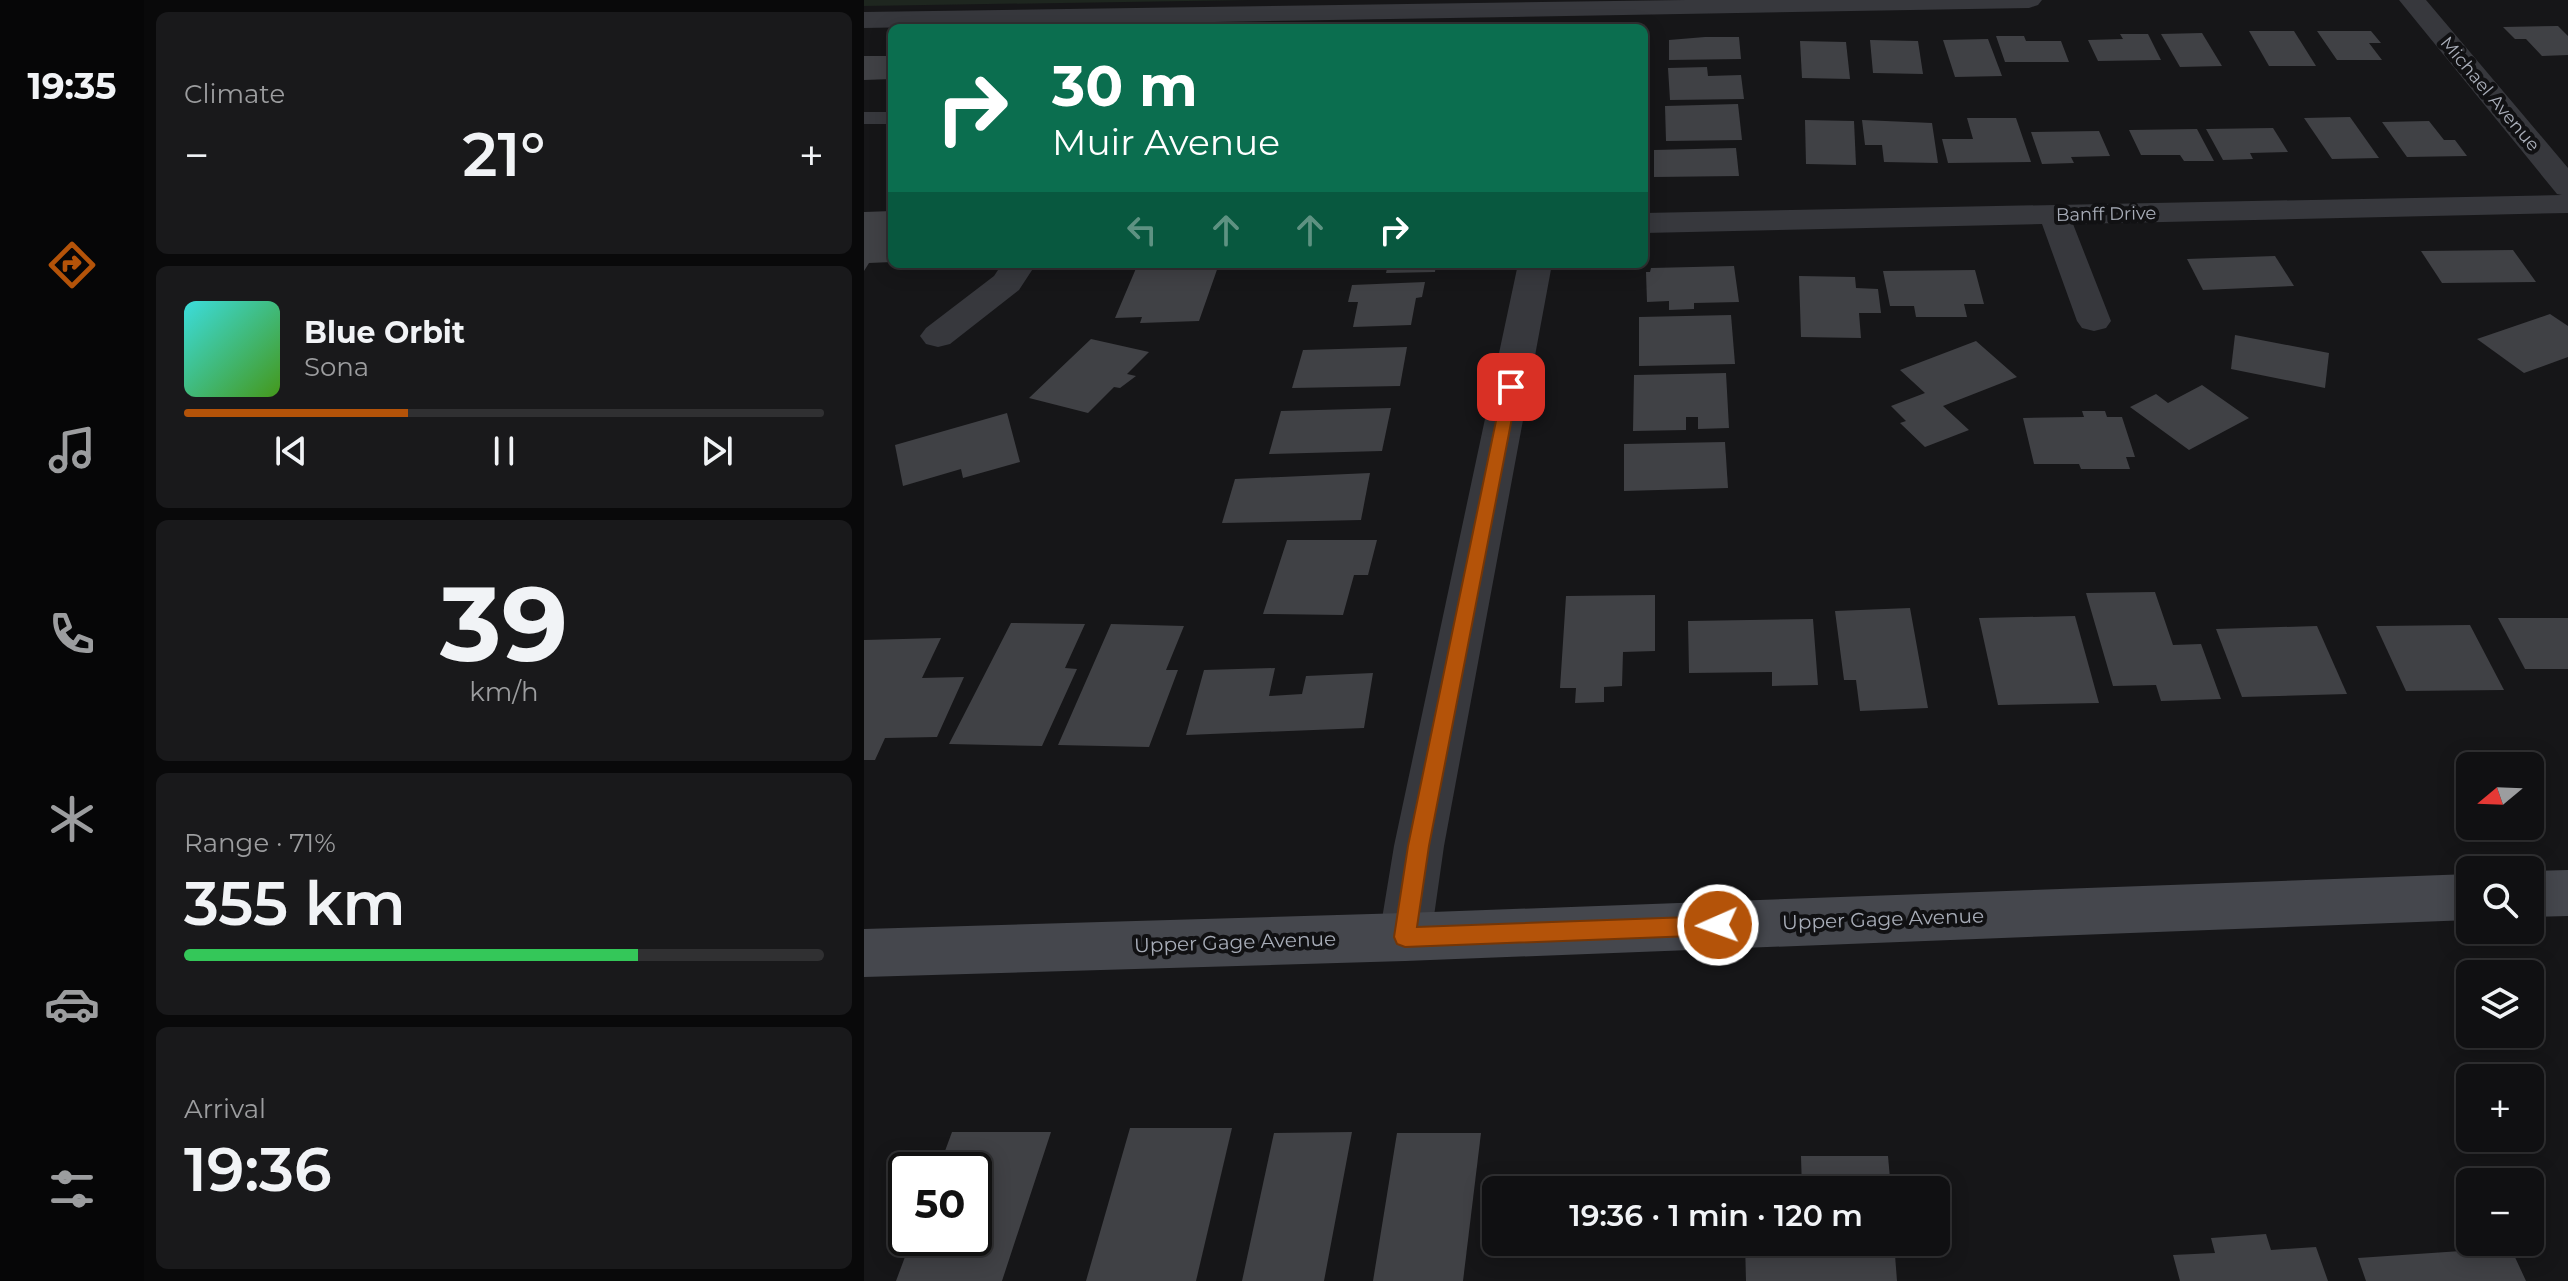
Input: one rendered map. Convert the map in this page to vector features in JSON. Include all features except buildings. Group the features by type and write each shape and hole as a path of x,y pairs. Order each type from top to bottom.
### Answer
{"main road":[{"path":"2544,894 2568,893"},
{"name":"Upper Gage Avenue","path":"867,961 1405,937 2456,898"}],"street":[{"path":"864,20 1172,22 1582,19 2029,0"},
{"name":"Michael Avenue","path":"2412,0 2568,187"},
{"name":"Banff Drive","path":"1648,223 2568,204"},
{"path":"2054,215 2094,321"},
{"path":"938,336 1007,283 1016,268"},
{"path":"1405,937 1419,846 1534,268"}],"lane":[{"path":"864,118 888,118"}],"shaded area":[{"path":"864,0 1251,0 864,6"}],"route":[{"path":"1511,387 1419,846 1405,937 1718,925"}]}
